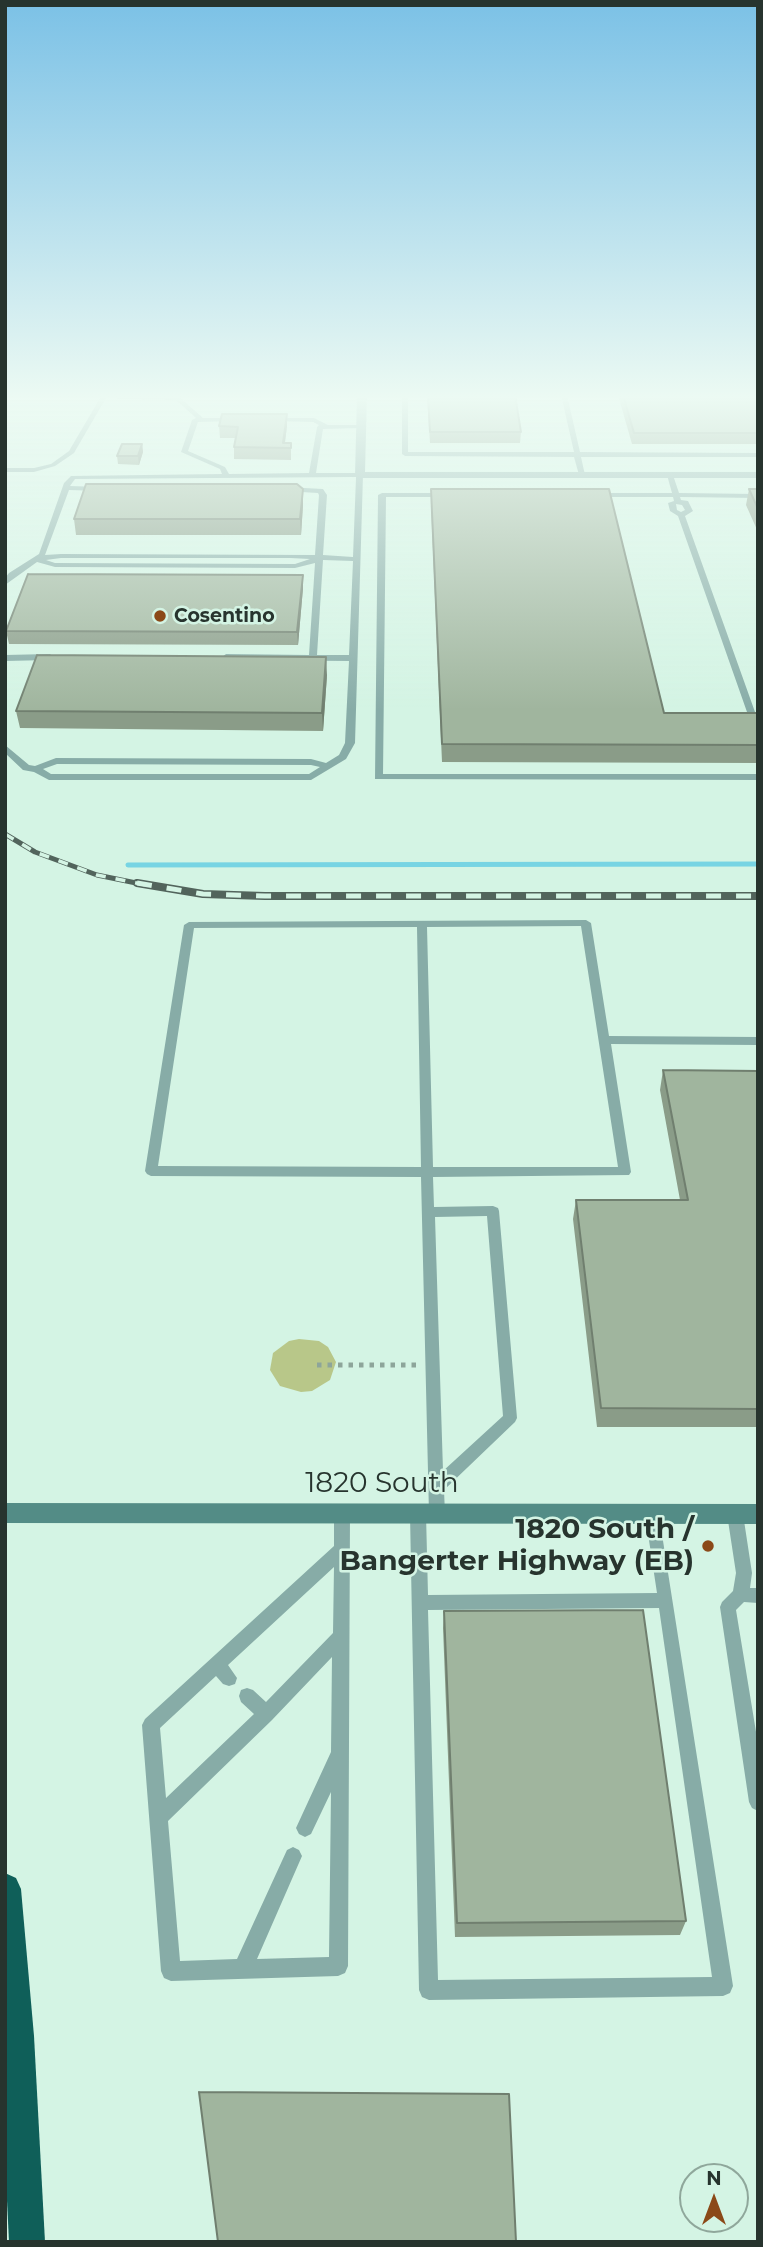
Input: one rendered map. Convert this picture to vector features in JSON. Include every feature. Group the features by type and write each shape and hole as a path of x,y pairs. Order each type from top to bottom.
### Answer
{"highway":[{"path":"5,1889 17,2036 27,2242"}],"street":[{"name":"1820 South","path":"5,1513 758,1514"}],"lane":[{"path":"5,583 12,575 42,555 62,500"},
{"path":"313,656 323,500"},
{"path":"5,748 26,768 36,769 49,777 310,777 343,757 350,743 359,500"},
{"path":"382,500 379,777 758,777"},
{"path":"675,500 672,503 674,511 681,515 751,712"},
{"path":"35,559 61,556 290,556 357,559"},
{"path":"5,658 61,657"},
{"path":"215,657 353,658"},
{"path":"36,769 56,761 311,762 325,766"},
{"path":"586,923 625,1172 151,1171 189,925 422,924 586,923"},
{"path":"422,924 436,1488 428,1514 421,1603 429,1990 723,1986 653,1514"},
{"path":"604,1040 758,1041"},
{"path":"428,1212 493,1210 510,1418 436,1488"},
{"path":"341,1550 151,1725 171,1971 338,1966 342,1514"},
{"path":"735,1514 749,1595 728,1607 758,1802"},
{"path":"421,1603 666,1600"},
{"path":"158,1818 266,1714 341,1636"},
{"path":"216,1665 229,1678"},
{"path":"247,1696 266,1714"},
{"path":"305,1828 340,1751"},
{"path":"243,1969 293,1856"}],"path":[{"path":"317,1365 433,1364"}],"green space":[{"path":"289,1341 319,1341 328,1347 336,1362 330,1380 312,1391 301,1392 280,1386 270,1370 273,1353"}],"building":[{"path":"81,500 302,500 300,519 74,519"},
{"path":"431,500 612,500 664,713 758,713 758,745 442,744"},
{"name":"Cosentino","path":"28,574 303,575 297,632 6,631"},
{"path":"37,655 326,657 322,713 16,711"},
{"path":"663,1070 758,1071 758,1409 601,1408 576,1200 688,1200"},
{"path":"643,1610 686,1921 457,1923 444,1611"},
{"path":"199,2092 509,2094 516,2242 218,2242"}],"waterway":[{"path":"128,865 758,864"}],"railway":[{"path":"5,834 35,852 97,875 146,885"},
{"path":"137,883 203,894 265,896 758,896"}],"place":[{"name":"Cosentino","path":"160,616"},
{"name":"1820 South / Bangerter Highway (EB)","path":"708,1546"}]}
